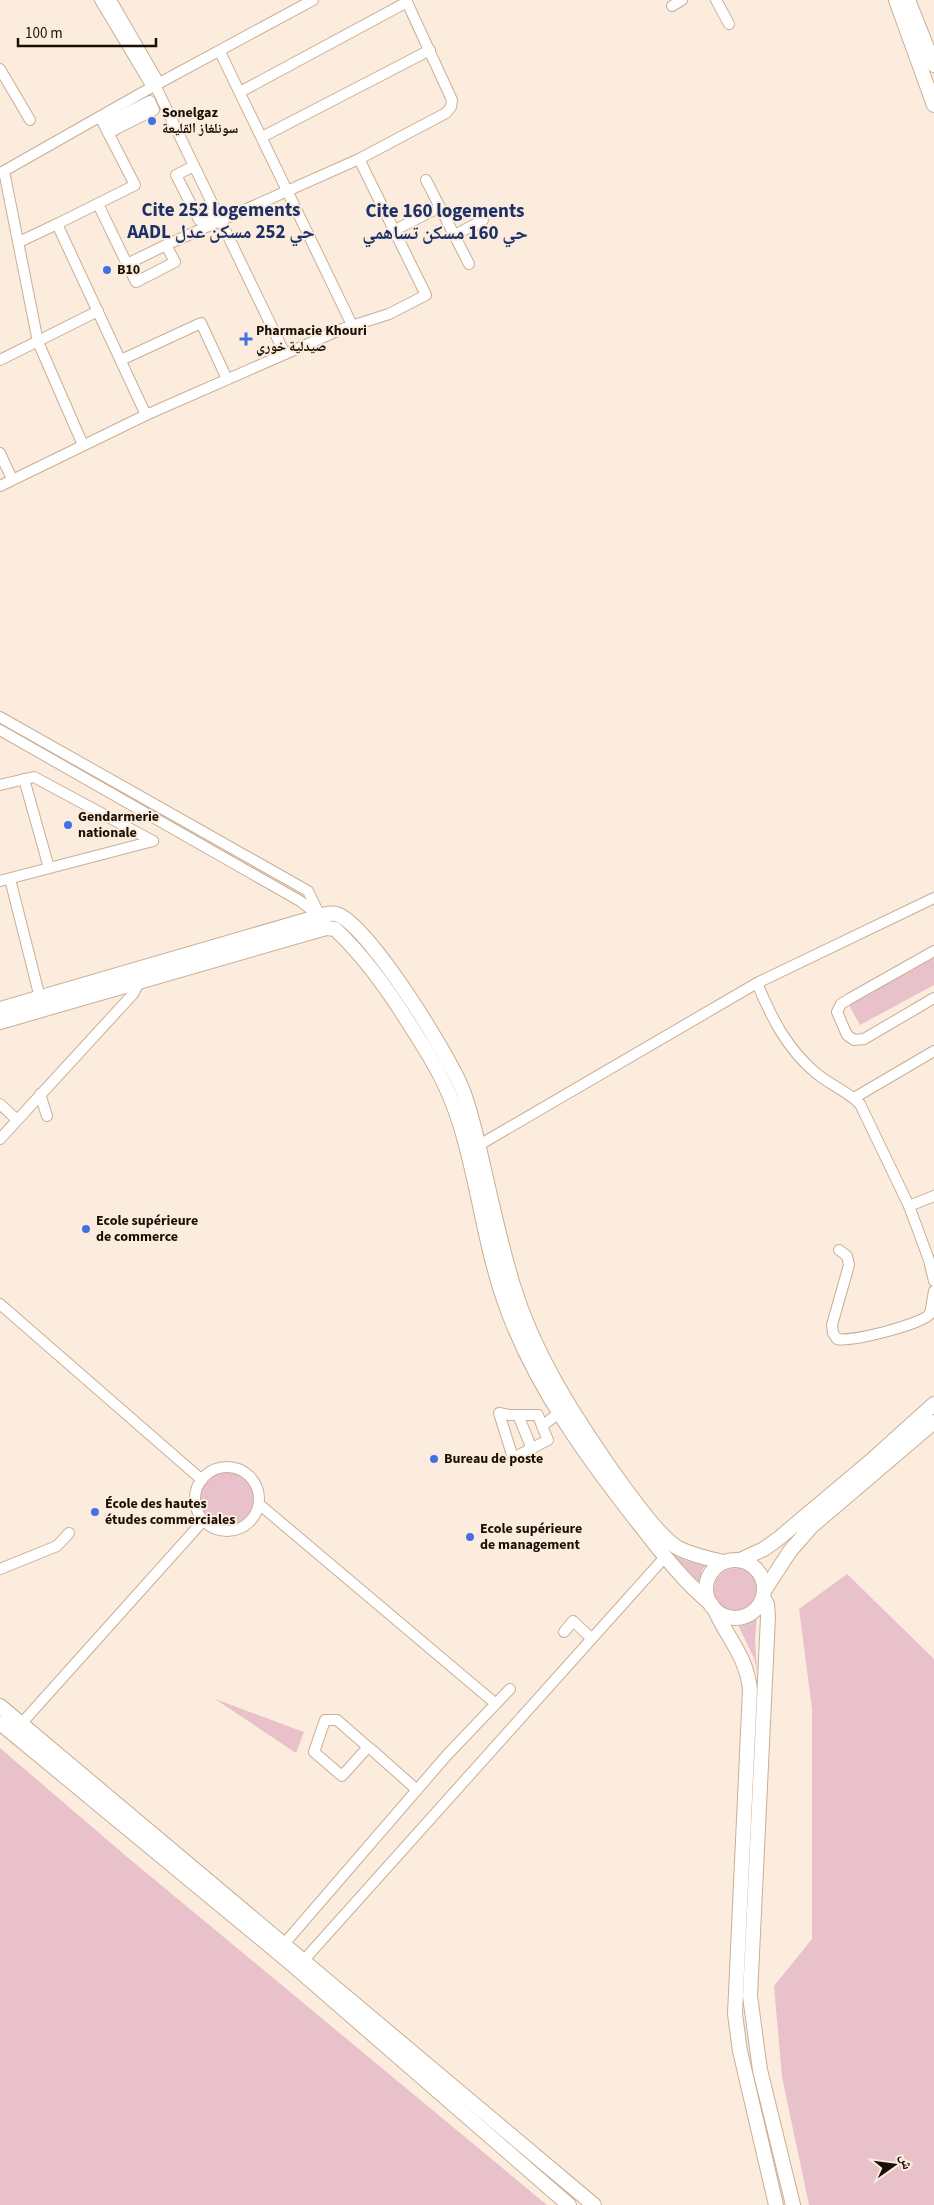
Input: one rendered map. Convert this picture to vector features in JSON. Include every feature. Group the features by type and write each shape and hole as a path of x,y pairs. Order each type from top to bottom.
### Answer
{"main road":[{"path":"896,0 934,104"},
{"path":"908,0 934,65"},
{"path":"0,1022 139,984 323,922"},
{"path":"0,1010 145,968 323,922 335,930 348,941 384,983 435,1063 473,1149 513,1285 528,1328 553,1380 576,1419 621,1482 670,1541 690,1553 724,1562 740,1560 756,1554 778,1539 873,1459 934,1404"},
{"path":"473,1149 494,1268 507,1310 542,1386 617,1495 665,1557 690,1586 712,1606 727,1616 742,1617 752,1613 759,1606 764,1594 790,1551 812,1526 934,1422"},
{"path":"740,1560 750,1564 758,1571 763,1580 768,1617 750,1996 752,2021 760,2070 793,2205"},
{"path":"724,1562 710,1576 707,1585 707,1595 740,1652 747,1670 750,1689 735,2014 740,2050 776,2205"},
{"path":"0,1706 594,2205"},
{"path":"0,1723 287,1960 569,2205"}],"street":[{"path":"100,0 155,85"},
{"path":"110,0 155,85 285,354"},
{"path":"83,445 38,342 4,171 155,85 220,52 313,0"},
{"path":"672,6 682,0"},
{"path":"716,0 729,24"},
{"path":"194,166 176,174 199,220 218,216 288,192 359,159 446,113 451,107 452,100 448,87 407,1 240,92"},
{"path":"262,137 430,50"},
{"path":"220,52 353,326"},
{"path":"0,69 30,120"},
{"path":"19,242 134,185 112,131 100,117"},
{"path":"0,486 146,415 342,329 389,314 426,295 359,159"},
{"path":"426,180 469,264"},
{"path":"98,204 136,282 175,262 166,245"},
{"path":"393,231 440,207"},
{"path":"127,264 218,216"},
{"path":"455,235 483,220"},
{"path":"57,224 146,415"},
{"path":"0,360 98,311"},
{"path":"121,360 201,323 227,379"},
{"path":"0,453 12,480"},
{"path":"0,717 308,890 323,922"},
{"path":"0,730 300,901 323,922"},
{"path":"0,785 34,777 153,842 5,880 32,960 40,998"},
{"path":"24,779 49,868"},
{"path":"473,1149 756,984 934,898"},
{"path":"934,951 840,1004 837,1012 847,1035 858,1040 864,1039 934,998"},
{"path":"21,963 32,960"},
{"path":"0,1139 133,994 145,968"},
{"path":"756,984 774,1023 791,1046 816,1073 860,1104 910,1206 929,1260 934,1281"},
{"path":"854,1098 934,1051"},
{"path":"40,1094 47,1116"},
{"path":"0,1104 17,1120"},
{"path":"910,1206 934,1196"},
{"path":"839,1250 846,1256 849,1265 832,1325 833,1333 837,1339 852,1339 892,1330 923,1319 930,1314 934,1291"},
{"path":"0,1304 202,1480"},
{"path":"499,1413 538,1415 542,1426 548,1440 513,1458 499,1413"},
{"path":"542,1426 559,1413"},
{"path":"518,1415 532,1449"},
{"path":"226,1467 244,1472 256,1486 259,1504 251,1520 236,1530 218,1530 203,1520 196,1505 198,1487 202,1480 217,1469 226,1467"},
{"path":"259,1504 496,1704"},
{"path":"21,1724 203,1520"},
{"path":"0,1569 57,1546 69,1533"},
{"path":"287,1960 304,1960 665,1557"},
{"path":"564,1632 573,1620 591,1638"},
{"path":"284,1944 417,1790 510,1689"},
{"path":"368,1747 342,1776 314,1752 325,1720 337,1720 368,1747 417,1790"}],"shaded area":[{"path":"934,958 934,985 860,1025 849,1005"},
{"path":"227,1472 237,1474 246,1480 252,1489 254,1499 252,1509 246,1518 237,1524 227,1526 217,1524 208,1518 202,1509 200,1499 202,1489 208,1480 217,1474"},
{"path":"670,1554 687,1561 707,1564 702,1570 699,1583"},
{"path":"732,1568 740,1568 752,1574 758,1590 752,1606 740,1612 732,1612 720,1606 714,1594 714,1586 720,1574"},
{"path":"847,1574 934,1659 934,2205 809,2205 782,2077 774,1986 812,1939 812,1709 799,1609"},
{"path":"757,1615 755,1640 757,1671 754,1658 736,1621 751,1619"},
{"path":"215,1699 304,1732 296,1753"},
{"path":"0,1748 126,1856 547,2205 0,2205"}],"place":[{"name":"Sonelgaz سونلغاز القليعة","path":"152,121"},
{"name":"B10","path":"107,270"},
{"name":"Pharmacie Khouri صيدلية خوري","path":"246,339"},
{"name":"Gendarmerie nationale","path":"68,825"},
{"name":"Ecole supérieure de commerce","path":"86,1229"},
{"name":"Bureau de poste","path":"434,1459"},
{"name":"École des hautes études commerciales","path":"95,1512"},
{"name":"Ecole supérieure de management","path":"470,1537"}],"district":[{"name":"Cite 252 logements AADL حي 252 مسكن عدل","path":"221,221"},
{"name":"Cite 160 logements حي 160 مسكن تساهمي","path":"445,222"}]}
